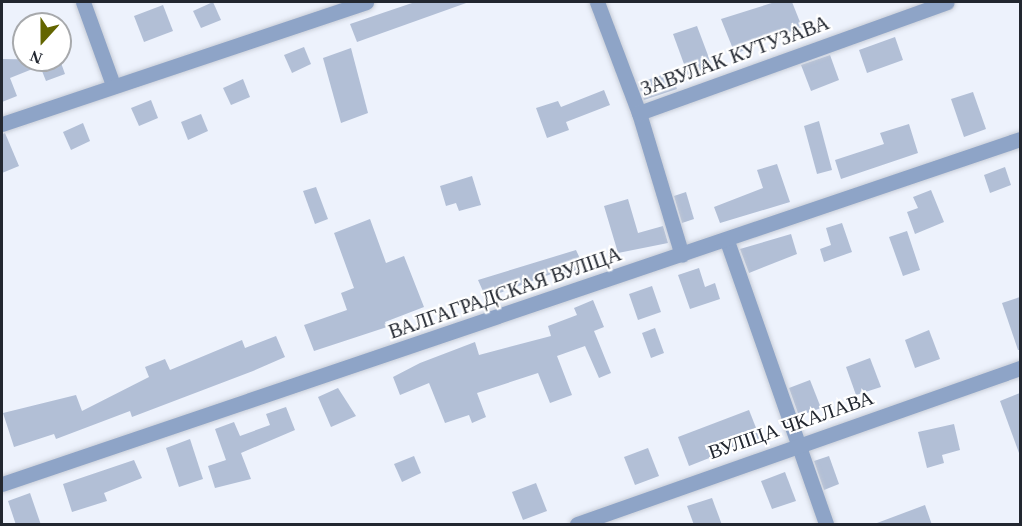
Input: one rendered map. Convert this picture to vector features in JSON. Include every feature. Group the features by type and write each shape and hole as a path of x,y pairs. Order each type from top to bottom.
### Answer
{"street":[{"path":"83,2 113,85"},
{"path":"2,124 366,2"},
{"path":"597,2 639,113 682,255"},
{"name":"ЗАВУЛАК КУТУЗАВА","path":"639,113 947,2"},
{"name":"ВАЛГАГРАДСКАЯ ВУЛІЦА","path":"2,484 727,241 1020,140"},
{"path":"727,241 794,444 826,525"},
{"name":"ВУЛІЦА ЧКАЛАВА","path":"577,525 794,444 1020,368"}],"building":[{"path":"213,2 221,20 201,28 193,11"},
{"path":"415,2 469,2 357,42 350,24"},
{"path":"775,2 792,2 802,27 735,54 721,19"},
{"path":"163,5 173,31 144,42 134,16"},
{"path":"697,26 712,66 688,75 673,34"},
{"path":"895,37 903,60 867,73 859,50"},
{"path":"304,47 311,64 292,73 284,55"},
{"path":"351,48 368,113 341,123 323,58"},
{"path":"830,55 839,80 811,91 801,65"},
{"path":"2,59 12,59 12,72 25,72 10,78 17,96 2,102"},
{"path":"42,72 64,72 65,74 46,81"},
{"path":"671,72 677,89 644,100 638,83"},
{"path":"243,79 250,97 231,105 223,88"},
{"path":"604,90 610,105 566,122 569,130 547,138 536,108 558,101 561,107"},
{"path":"973,92 986,129 964,137 951,99"},
{"path":"151,100 158,118 139,126 131,108"},
{"path":"201,114 208,131 188,140 181,122"},
{"path":"819,121 832,170 817,174 804,126"},
{"path":"83,123 90,141 71,150 63,132"},
{"path":"909,124 918,153 841,179 835,160 884,144 880,133"},
{"path":"5,133 19,166 2,173 2,134"},
{"path":"777,164 790,202 720,223 714,207 763,188 757,170"},
{"path":"1005,167 1011,185 990,193 984,175"},
{"path":"472,176 481,205 459,211 456,203 446,206 440,186"},
{"path":"316,187 328,219 315,224 303,191"},
{"path":"931,190 944,222 915,234 907,212 918,208 913,197"},
{"path":"686,192 694,219 682,223 674,196"},
{"path":"628,199 638,233 663,226 668,243 618,253 604,206"},
{"path":"370,219 386,263 404,256 424,307 385,322 387,327 314,351 304,325 347,310 341,293 354,288 334,233"},
{"path":"842,223 852,252 824,262 820,249 831,245 826,228"},
{"path":"907,231 920,270 903,276 889,237"},
{"path":"791,234 797,254 749,273 740,249"},
{"path":"576,250 584,267 564,275 562,270 486,298 478,280"},
{"path":"699,268 705,287 715,283 720,299 690,309 678,275"},
{"path":"652,286 661,312 638,320 629,294"},
{"path":"1020,297 1020,350 1018,350 1002,303"},
{"path":"593,300 604,327 594,331 611,373 599,378 585,346 557,356 572,395 550,403 538,373 477,393 486,417 472,423 469,415 445,423 429,383 400,395 393,377 420,363 475,342 479,355 551,336 548,326 577,315 574,308"},
{"path":"655,328 664,353 651,358 642,333"},
{"path":"929,330 940,359 915,368 905,340"},
{"path":"276,336 285,357 253,371 132,417 130,411 56,439 54,434 14,447 3,413 76,395 82,411 149,377 145,367 165,359 170,370 242,340 245,348"},
{"path":"870,358 881,387 856,395 846,367"},
{"path":"810,380 821,408 799,416 789,388"},
{"path":"338,388 356,416 331,427 318,397"},
{"path":"1020,393 1020,452 1019,453 1000,401"},
{"path":"286,407 295,430 241,453 251,479 215,488 208,466 226,460 215,429 234,422 240,436 270,425 266,414"},
{"path":"749,410 760,438 689,466 678,437"},
{"path":"954,424 960,450 942,455 944,463 927,468 918,432"},
{"path":"190,439 203,479 179,487 166,448"},
{"path":"648,448 659,476 635,485 624,457"},
{"path":"414,456 421,473 402,482 394,464"},
{"path":"829,456 839,484 824,490 814,461"},
{"path":"134,460 142,478 104,493 107,501 72,512 63,484"},
{"path":"785,472 796,501 772,509 761,481"},
{"path":"536,483 547,511 523,520 512,492"},
{"path":"30,493 41,525 16,525 8,501"},
{"path":"712,498 722,525 694,525 687,506"},
{"path":"925,505 932,525 877,525 877,523"}]}
